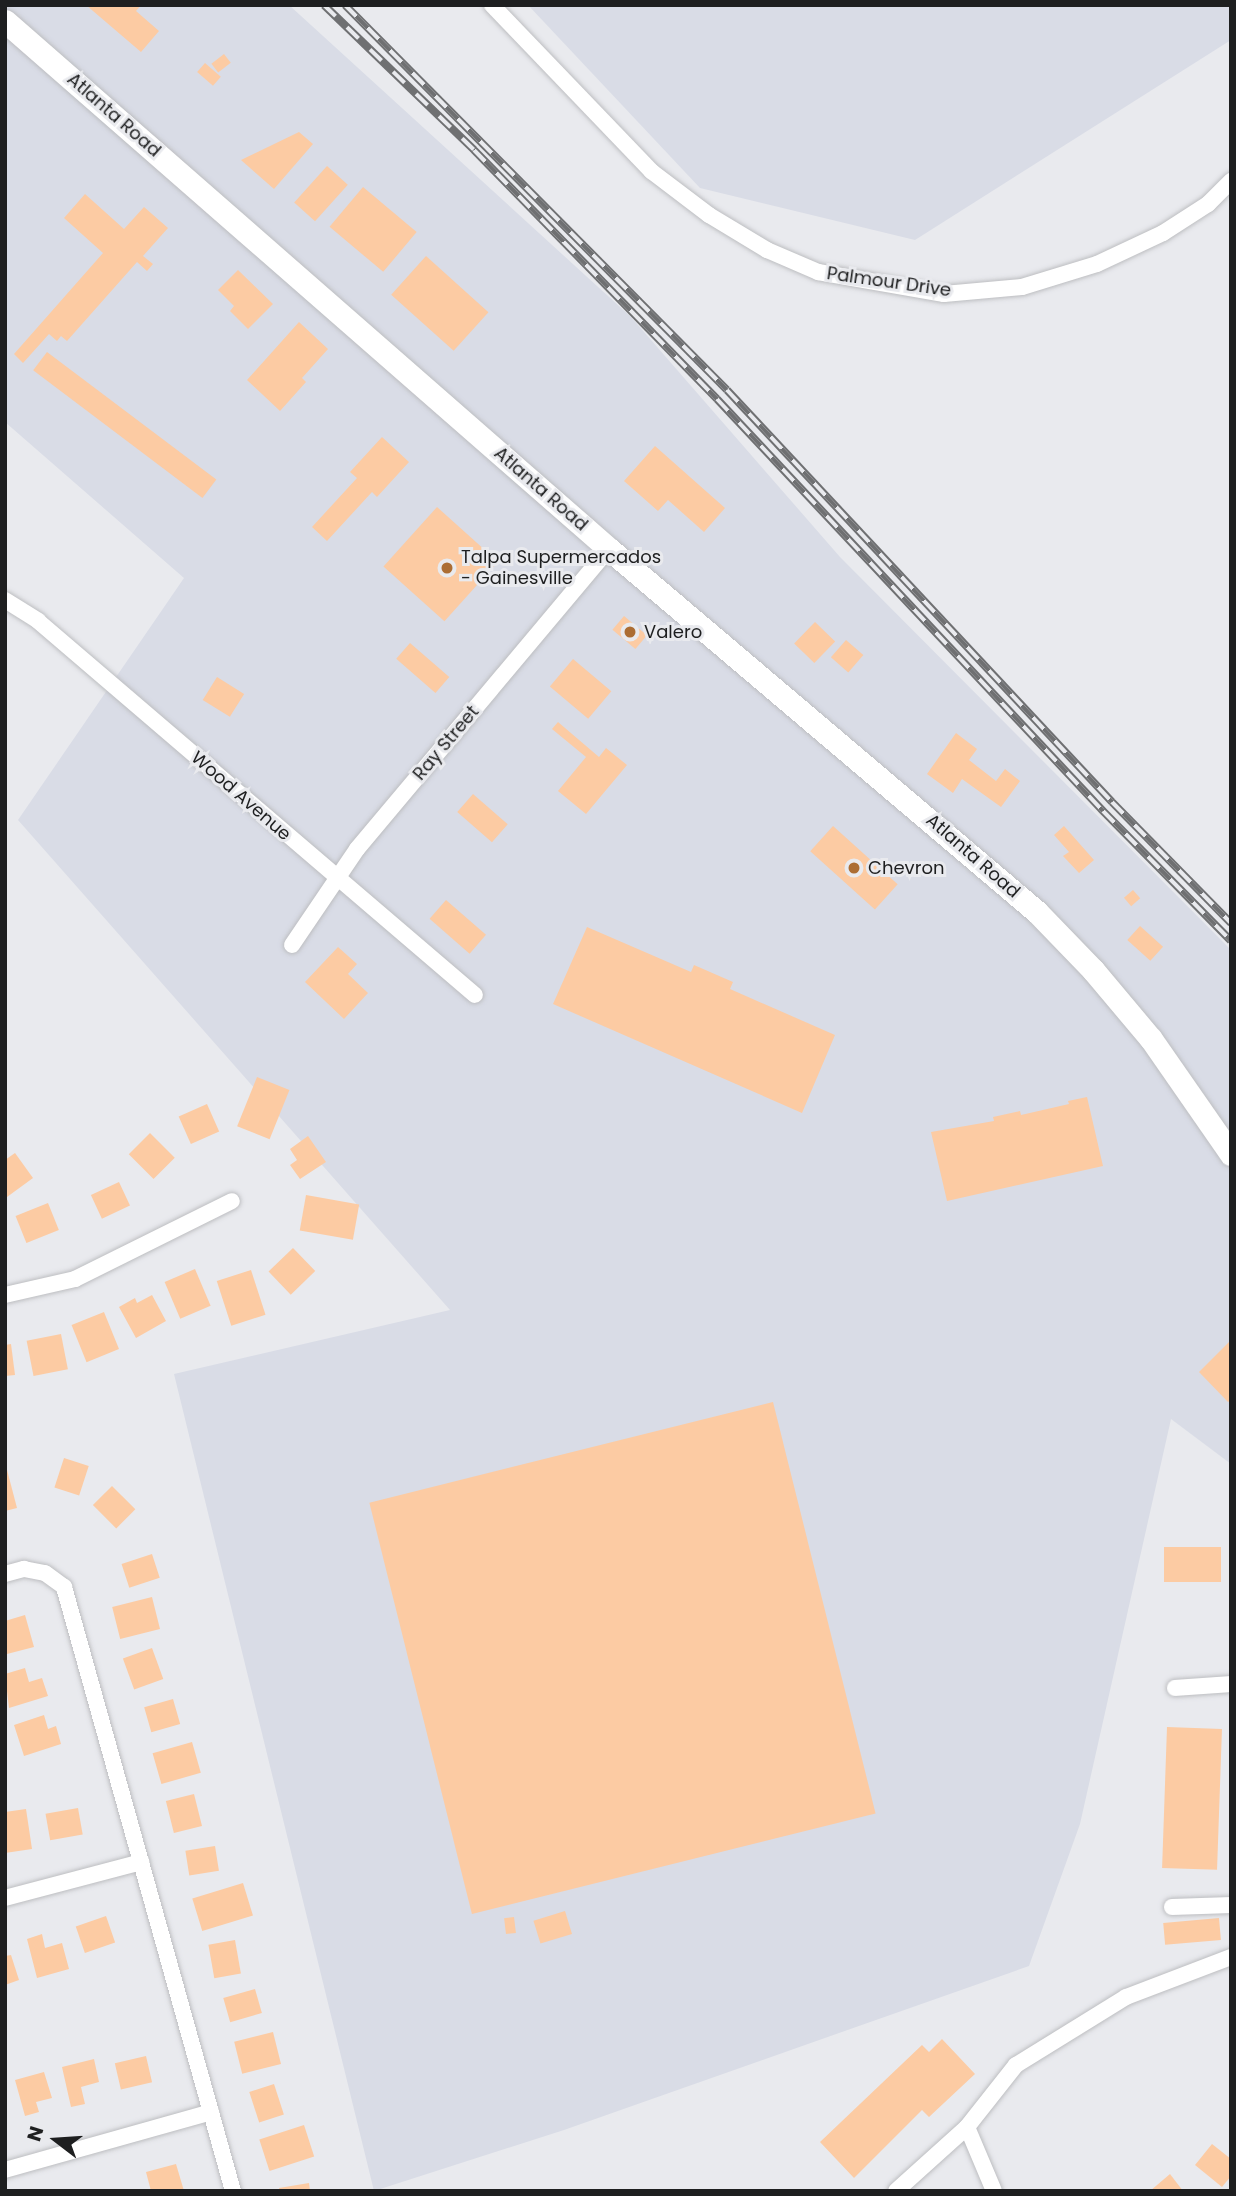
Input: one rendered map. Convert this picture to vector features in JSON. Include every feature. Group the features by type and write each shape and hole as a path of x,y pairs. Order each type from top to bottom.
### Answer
{"main road":[{"name":"Atlanta Road","path":"5,20 609,549 1037,912 1093,970 1151,1039 1231,1154"}],"street":[{"name":"Palmour Drive","path":"492,5 652,172 709,215 767,250 818,272 944,294 1022,287 1097,264 1163,233 1208,204 1231,181"},
{"name":"Ray Street","path":"292,945 357,849 609,549"},
{"name":"Wood Avenue","path":"5,600 38,621 475,995"},
{"path":"5,1296 75,1279 232,1201"},
{"path":"5,1574 24,1569 46,1573 64,1587 233,2191"},
{"path":"1175,1688 1231,1684"},
{"path":"5,1898 141,1862"},
{"path":"1172,1907 1231,1905"},
{"path":"896,2191 967,2127 1016,2066 1126,1997 1231,1957"},
{"path":"5,2170 211,2112"},
{"path":"967,2127 994,2191"}],"shaded area":[{"path":"5,5 289,5 631,317 840,557 1231,950 1231,1464 1171,1419 1080,1824 1029,1966 564,2130 374,2191 174,1374 450,1310 18,820 184,578 5,422"},
{"path":"528,5 1231,5 1231,40 915,240 700,188"}],"building":[{"path":"86,5 141,5 136,11 159,31 141,52"},
{"path":"224,54 231,63 218,73 211,64"},
{"path":"205,63 221,77 213,86 197,72"},
{"path":"299,132 313,144 274,189 241,160"},
{"path":"327,166 348,185 315,221 294,202"},
{"path":"363,187 417,232 383,272 330,227"},
{"path":"85,194 124,229 144,207 168,228 143,256 153,264 147,271 137,262 67,341 61,336 57,341 49,334 23,363 14,354 103,253 64,218"},
{"path":"426,256 488,312 454,351 391,295"},
{"path":"238,270 273,304 248,329 230,311 234,306 218,290"},
{"path":"299,322 328,349 302,378 306,382 280,411 247,380"},
{"path":"47,352 216,480 202,498 33,370"},
{"path":"382,437 409,462 377,497 372,492 327,541 312,527 357,478 350,472"},
{"path":"655,446 725,508 704,532 668,500 658,511 624,481"},
{"path":"437,507 498,562 444,621 383,566"},
{"name":"Valero","path":"624,616 647,635 635,649 612,630"},
{"path":"815,622 835,641 814,663 794,644"},
{"path":"846,640 863,655 848,672 831,657"},
{"path":"410,643 449,677 435,693 396,659"},
{"path":"573,659 611,691 588,719 550,687"},
{"path":"217,677 244,694 230,717 203,700"},
{"path":"558,722 599,757 606,748 627,765 586,814 558,791 586,757 552,729"},
{"path":"956,733 977,749 969,760 996,781 1005,769 1020,781 1001,807 962,779 953,793 927,774"},
{"path":"473,794 508,824 492,842 457,812"},
{"name":"Chevron","path":"833,826 898,884 875,909 810,851"},
{"path":"1064,826 1094,860 1079,873 1063,856 1069,852 1054,835"},
{"path":"1133,890 1140,898 1131,906 1124,898"},
{"path":"446,900 486,935 470,954 430,919"},
{"path":"1140,926 1163,947 1150,961 1127,940"},
{"path":"587,927 691,972 694,965 733,982 730,989 835,1035 802,1113 553,1004"},
{"path":"338,947 357,964 348,974 368,993 344,1019 305,982"},
{"path":"257,1077 289,1090 270,1139 237,1126"},
{"path":"1087,1097 1103,1166 947,1201 931,1132 994,1121 993,1117 1020,1111 1021,1115"},
{"path":"207,1104 219,1131 191,1144 179,1117"},
{"path":"150,1133 175,1158 154,1179 129,1154"},
{"path":"308,1136 326,1162 300,1179 290,1165 297,1160 290,1149"},
{"path":"15,1153 33,1178 7,1197 5,1160"},
{"path":"119,1182 130,1206 102,1219 91,1195"},
{"path":"306,1195 359,1204 353,1240 300,1230"},
{"path":"48,1203 59,1230 26,1243 16,1216"},
{"path":"293,1248 315,1271 291,1295 269,1272"},
{"path":"195,1269 211,1306 180,1319 165,1282"},
{"path":"251,1270 266,1315 231,1326 217,1281"},
{"path":"152,1295 166,1321 136,1338 119,1307 135,1298 137,1303"},
{"path":"104,1312 119,1349 87,1362 72,1325"},
{"path":"61,1334 68,1369 34,1376 27,1341"},
{"path":"1231,1340 1231,1400 1228,1402 1199,1372"},
{"path":"11,1344 15,1375 5,1376 5,1345"},
{"path":"773,1402 876,1813 472,1914 369,1503"},
{"path":"64,1458 89,1466 79,1496 54,1487"},
{"path":"5,1467 17,1508 5,1511"},
{"path":"112,1486 135,1509 116,1528 93,1505"},
{"path":"1164,1547 1221,1547 1221,1582 1164,1582"},
{"path":"152,1554 160,1578 129,1588 122,1564"},
{"path":"152,1597 160,1629 120,1639 112,1607"},
{"path":"25,1615 34,1647 7,1654 5,1621"},
{"path":"152,1648 163,1679 134,1690 123,1659"},
{"path":"25,1668 29,1682 42,1678 48,1696 9,1708 5,1674"},
{"path":"173,1699 180,1724 151,1732 144,1707"},
{"path":"44,1715 48,1729 56,1726 61,1744 24,1756 14,1725"},
{"path":"1167,1727 1222,1729 1217,1870 1162,1868"},
{"path":"192,1742 201,1773 161,1784 153,1753"},
{"path":"194,1794 202,1826 174,1833 166,1801"},
{"path":"78,1808 83,1835 50,1840 46,1814"},
{"path":"26,1809 32,1849 5,1853 5,1812"},
{"path":"215,1846 219,1871 189,1875 185,1851"},
{"path":"243,1883 253,1916 202,1931 192,1898"},
{"path":"565,1911 572,1934 540,1944 533,1921"},
{"path":"106,1916 115,1942 85,1953 76,1926"},
{"path":"514,1917 516,1933 506,1934 504,1918"},
{"path":"1219,1918 1221,1940 1165,1945 1163,1923"},
{"path":"42,1934 45,1948 62,1943 69,1969 37,1978 27,1939"},
{"path":"235,1940 241,1973 214,1978 208,1945"},
{"path":"11,1955 19,1980 5,1985 5,1956"},
{"path":"255,1989 262,2013 230,2022 223,1998"},
{"path":"273,2032 281,2064 242,2074 234,2042"},
{"path":"942,2039 975,2074 929,2117 922,2110 854,2178 820,2142 922,2045 929,2052"},
{"path":"146,2056 152,2082 121,2090 115,2063"},
{"path":"94,2059 99,2082 81,2087 85,2104 71,2107 62,2067"},
{"path":"44,2072 52,2098 36,2102 39,2112 25,2116 15,2080"},
{"path":"274,2084 284,2114 259,2122 249,2092"},
{"path":"304,2125 314,2156 269,2171 259,2140"},
{"path":"1212,2144 1231,2159 1231,2176 1222,2187 1195,2165"},
{"path":"176,2164 184,2191 151,2191 146,2172"},
{"path":"1170,2174 1183,2191 1150,2191"},
{"path":"309,2183 310,2191 280,2191 279,2188"}],"railway":[{"path":"324,5 474,150 717,399 1103,811 1231,941"},
{"path":"345,5 727,390 1112,802 1231,923"}],"place":[{"name":"Talpa Supermercados - Gainesville","path":"447,568"},
{"name":"Valero","path":"630,632"},
{"name":"Chevron","path":"854,868"}]}
